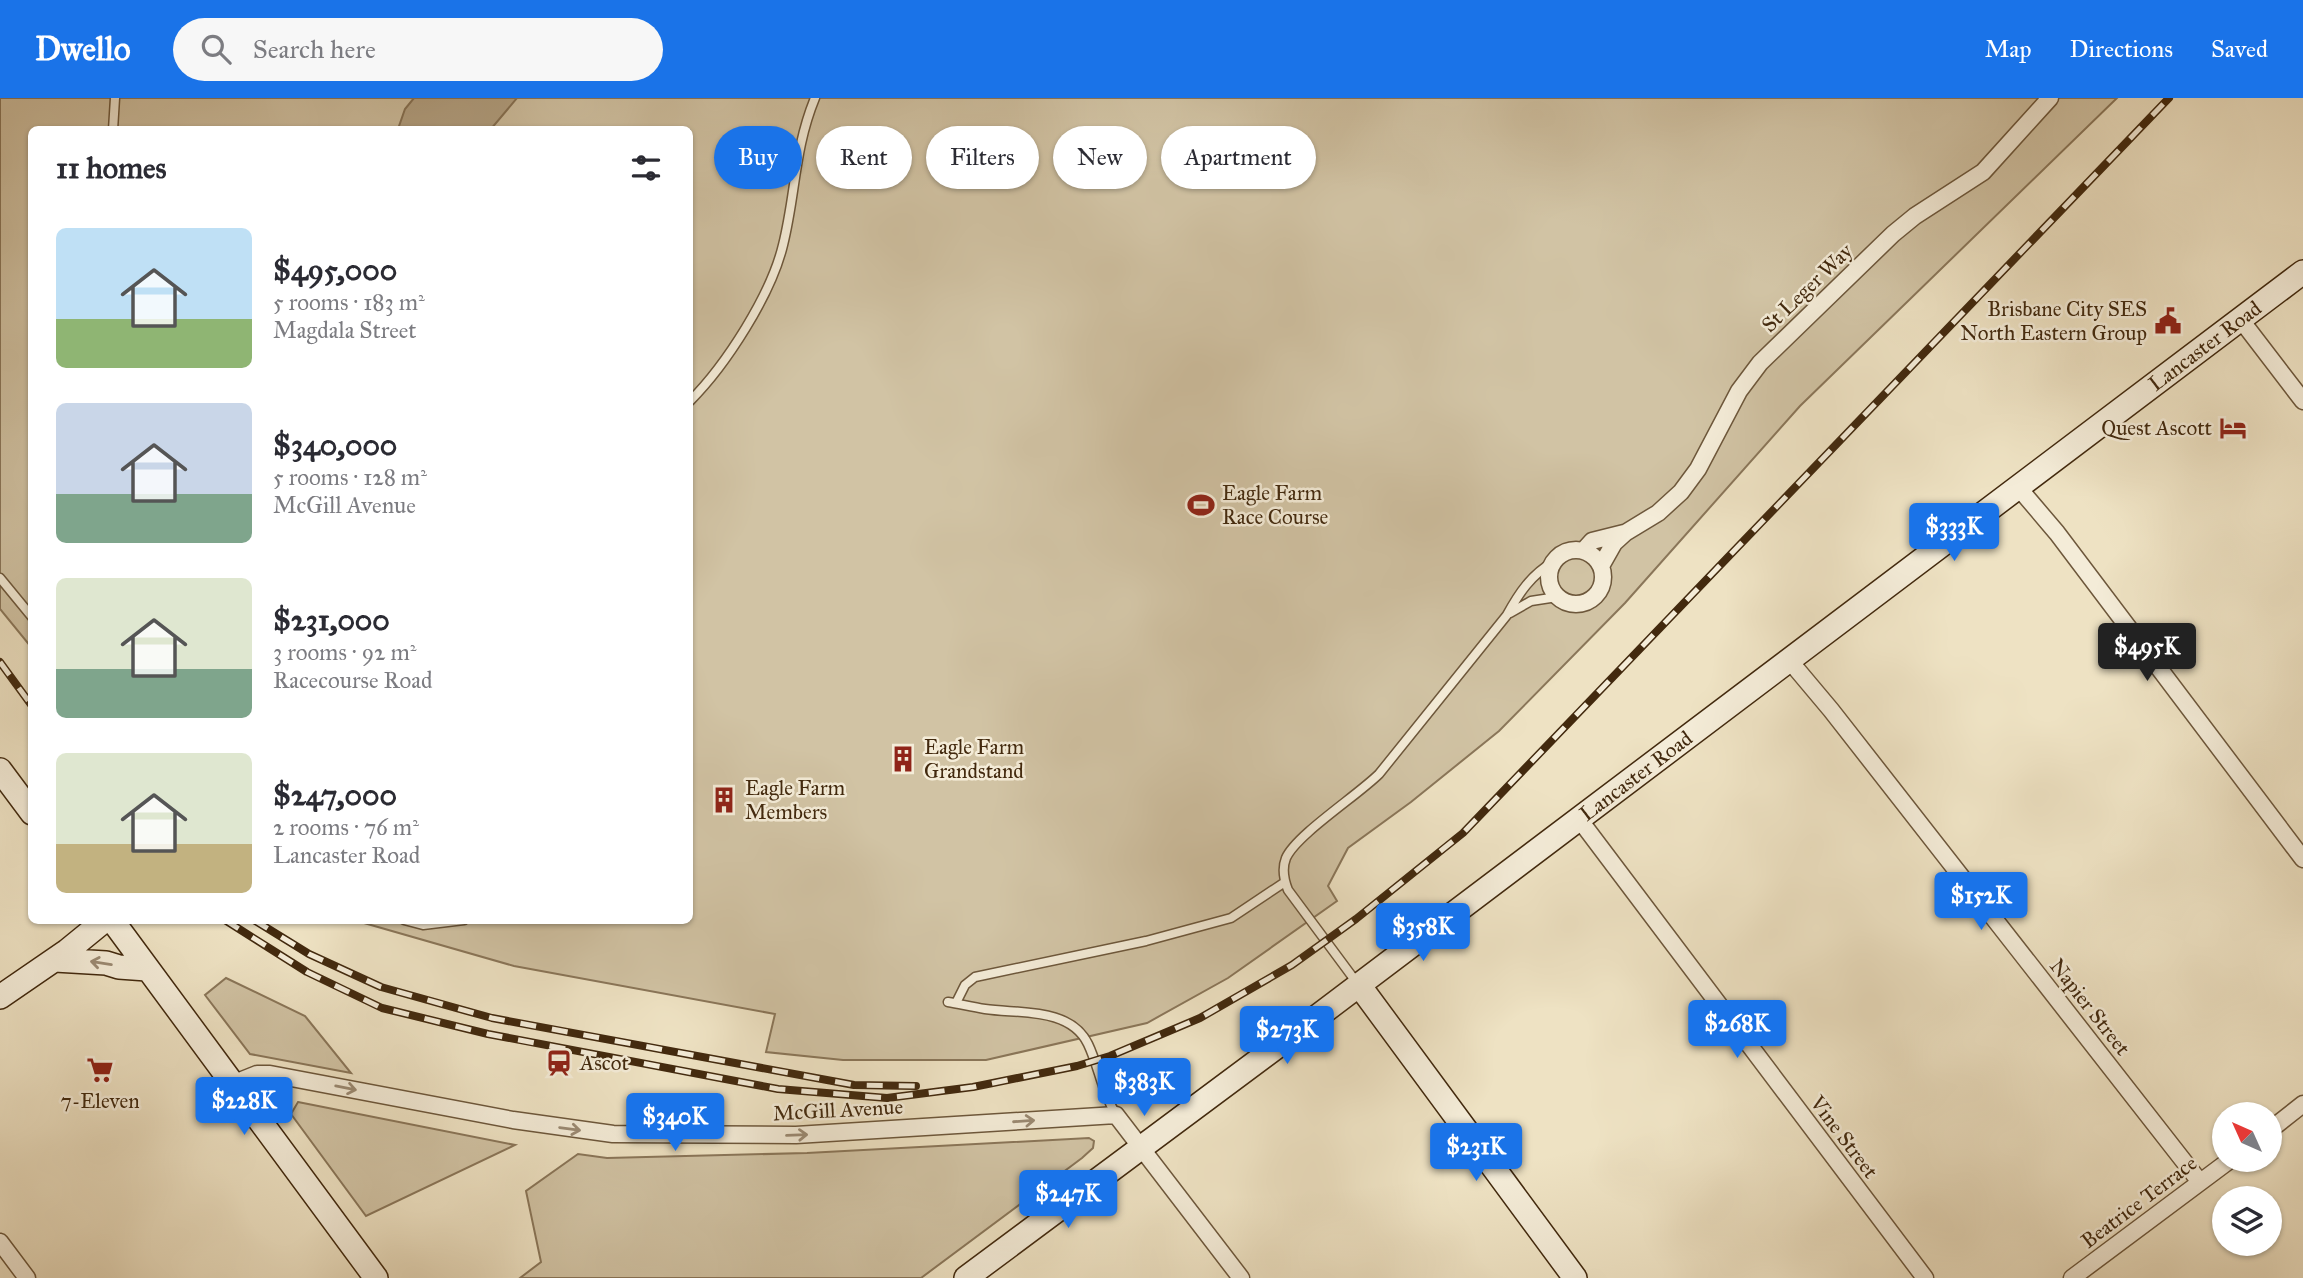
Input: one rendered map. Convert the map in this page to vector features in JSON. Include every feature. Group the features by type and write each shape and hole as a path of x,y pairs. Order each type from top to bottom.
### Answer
{"main road":[{"name":"Lancaster Road","path":"967,1278 2303,272"},
{"path":"0,770 28,808"},
{"path":"0,998 55,960 100,924"},
{"path":"115,924 376,1278"},
{"path":"55,960 146,969"},
{"path":"1359,985 1575,1278"}],"street":[{"name":"St Leger Way","path":"1601,566 1614,542 1658,513 1681,492 1698,469 1739,391 1760,363 1893,234 1915,216 1983,173 2050,98"},
{"path":"2241,320 2303,401"},
{"path":"2018,487 2057,533 2303,859"},
{"name":"St Leger Way","path":"1583,551 1592,541 1625,533"},
{"path":"1583,551 1596,559 1601,566 1602,584 1592,599 1574,604 1558,597 1549,580 1553,562 1566,552 1583,551"},
{"name":"Napier Street","path":"1789,660 2200,1182"},
{"name":"Vine Street","path":"1579,819 1925,1278"},
{"name":"McGill Avenue","path":"232,1084 257,1074 270,1074 513,1120 613,1134 796,1135 1116,1115"},
{"path":"2282,1121 2303,1104"},
{"path":"1116,1115 1241,1278"},
{"name":"Beatrice Terrace","path":"2072,1278 2214,1172"},
{"path":"0,1242 27,1278"}],"lane":[{"path":"113,126 115,98"},
{"path":"693,397 725,358 750,320 768,284 782,248 796,160 804,124 815,98"},
{"path":"1359,985 1294,900 1285,882 1284,865 1291,850 1379,774 1507,615 1519,593 1533,577 1553,562"},
{"path":"0,578 28,612"},
{"path":"1507,615 1531,601 1558,597"},
{"path":"1116,1115 1103,1090 1086,1041 1070,1025 1054,1018 1030,1013 986,1009 952,1002 975,977 1146,942 1231,918 1285,882"}],"shaded area":[{"name":"Eagle Farm Race Course","path":"0,98 2117,98 1800,406 1625,603 1499,731 1411,802 1348,848 1328,886 1337,901 1228,978 1147,1023 986,1060 843,1060 766,1052 775,1014 514,966 367,924 693,924 693,126 28,126 28,643 0,609"},
{"path":"414,98 517,98 494,126 399,126 405,109"},
{"path":"226,978 305,1016 351,1073 250,1054 205,995"},
{"path":"298,1102 515,1145 366,1216 291,1114"},
{"path":"1089,1138 1094,1141 1093,1148 1082,1158 921,1278 520,1278 541,1262 526,1191 578,1154 607,1158 807,1153"}],"railway":[{"path":"231,924 307,972 382,1008 488,1034 778,1089 887,1098 973,1087 1077,1066 1110,1056 1200,1018 1292,965 1356,919 1463,833 2169,98"},
{"path":"0,662 28,700"},
{"path":"260,924 309,954 381,987 492,1018 854,1085 916,1086"}],"place":[{"name":"Brisbane City SES North Eastern Group","path":"2168,321"},
{"name":"Quest Ascott","path":"2233,428"},
{"name":"Eagle Farm Race Course","path":"1201,505"},
{"name":"Eagle Farm Grandstand","path":"903,759"},
{"name":"Eagle Farm Members","path":"724,800"},
{"name":"Ascot","path":"559,1063"},
{"name":"7-Eleven","path":"100,1070"}]}
